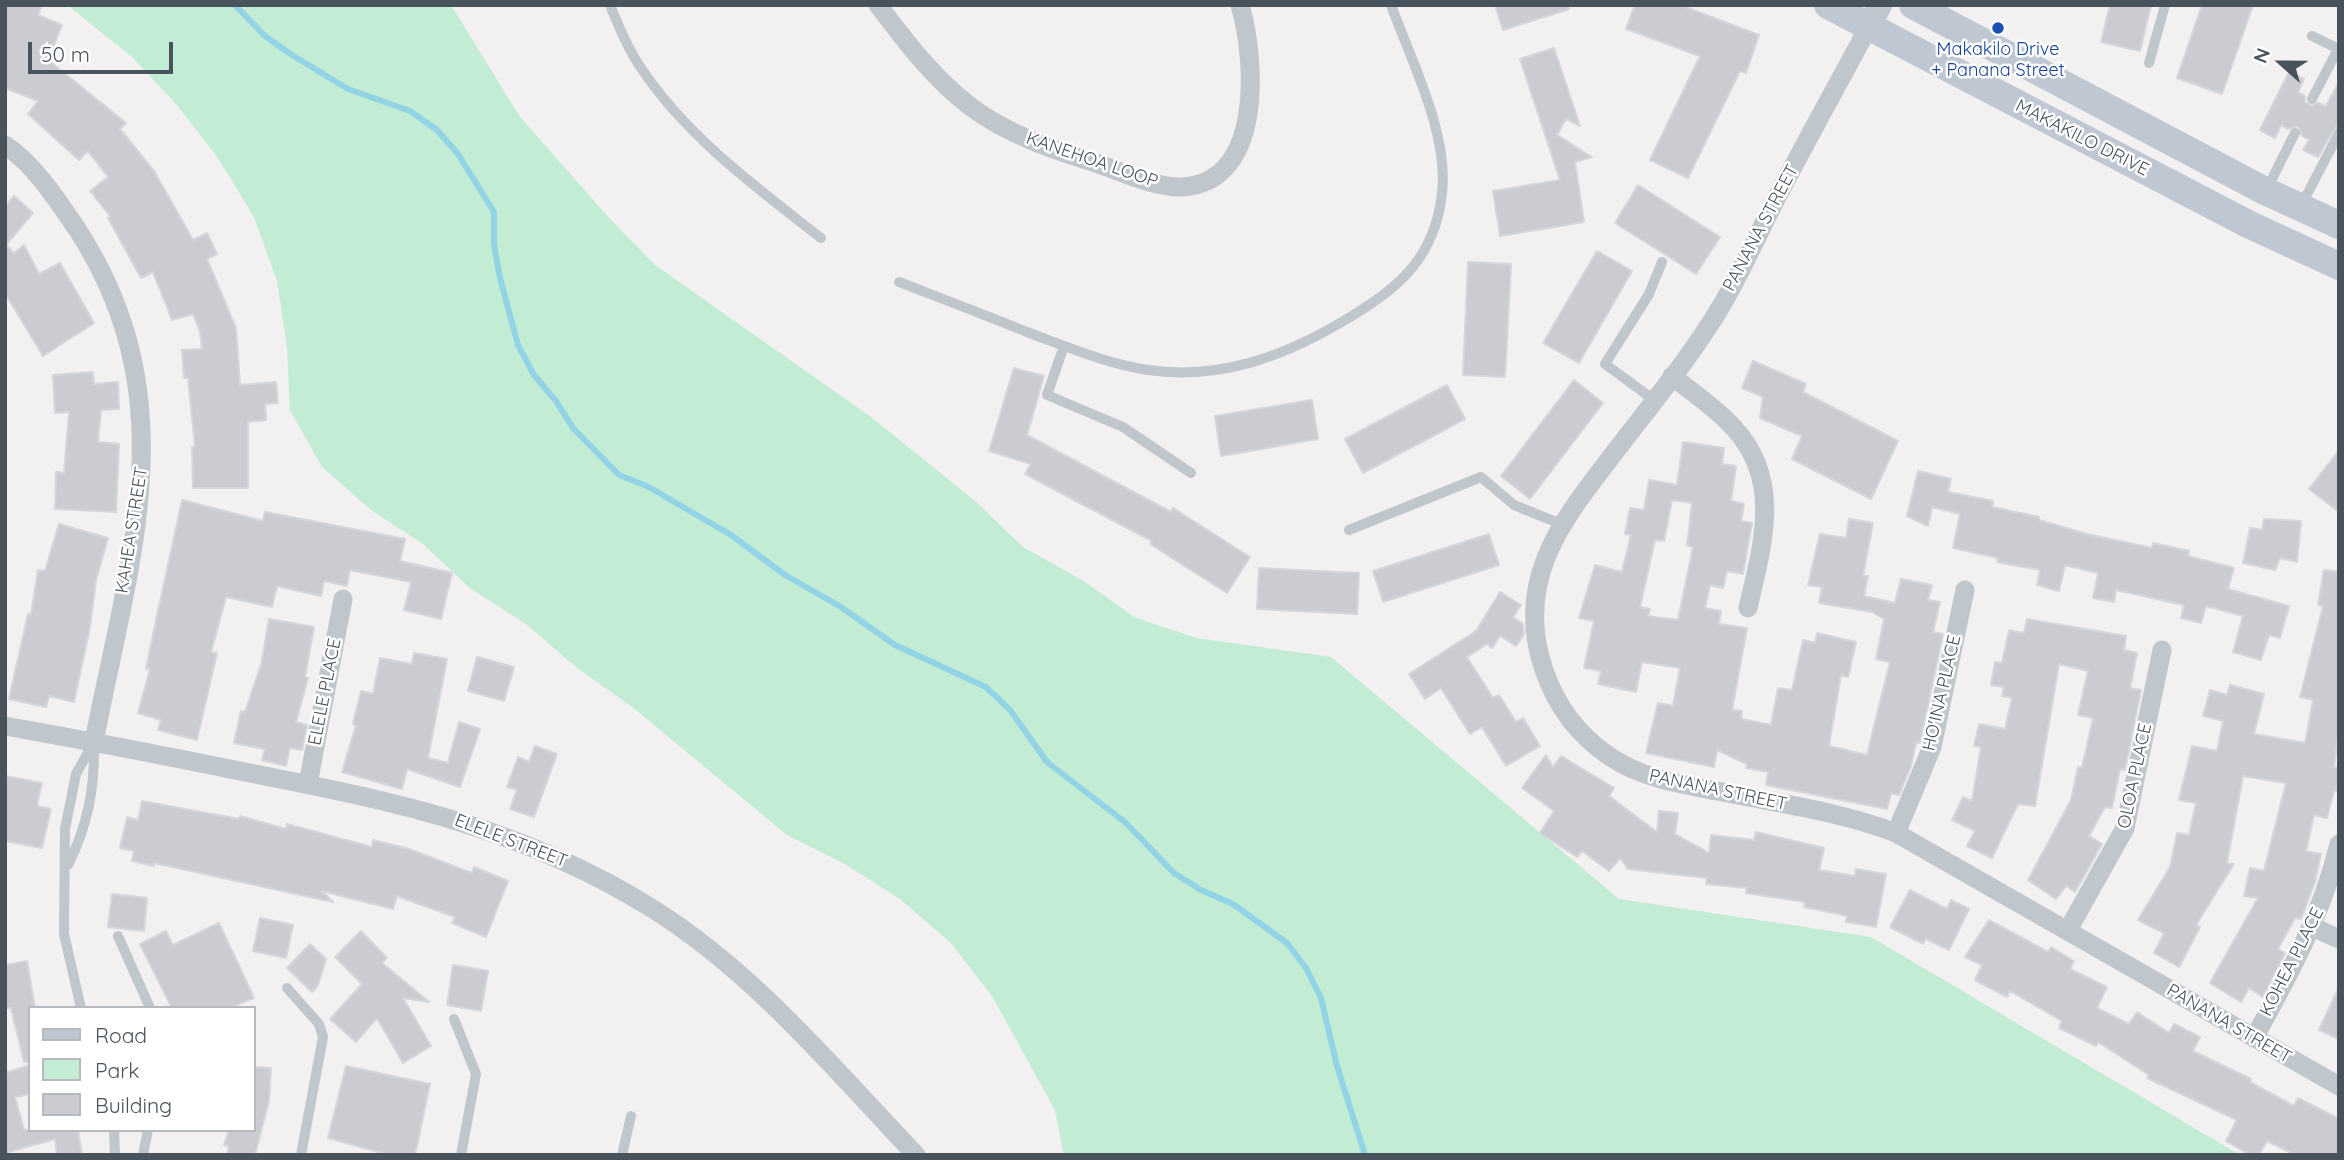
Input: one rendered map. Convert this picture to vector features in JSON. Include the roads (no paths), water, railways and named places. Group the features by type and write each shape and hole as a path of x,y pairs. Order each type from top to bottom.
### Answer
{"main road":[{"name":"MAKAKILO DRIVE","path":"1828,5 1874,17 2248,224 2339,266"},
{"path":"1913,5 2266,191 2339,225"},
{"path":"2248,224 2266,191"}],"street":[{"name":"KANEHOA LOOP","path":"878,5 916,56 943,83 1003,128 1037,145 1174,187 1197,185 1217,175 1228,165 1240,145 1250,82 1247,33 1240,5"},
{"name":"PANANA STREET","path":"1874,17 1722,304 1672,376 1561,524 1543,561 1538,581 1537,641 1556,698 1594,745 1628,767 1666,781 1850,818 1896,833 2339,1086"},
{"name":"KAHEA STREET","path":"5,145 40,179 91,251 126,331 136,374 142,418 143,461 139,505 94,742"},
{"path":"1672,376 1736,430 1759,469 1766,499 1766,529 1748,608"},
{"name":"HO'INA PLACE","path":"1896,833 1936,734 1965,590"},
{"name":"ELELE PLACE","path":"308,784 343,599"},
{"name":"OLOA PLACE","path":"2068,930 2126,828 2162,650"},
{"name":"ELELE STREET","path":"5,726 415,807 499,832 579,867 655,910 726,962 789,1023 916,1155"},
{"name":"KOHEA PLACE","path":"2254,1038 2313,927 2339,845"},
{"path":"2313,927 2339,939"}],"lane":[{"path":"610,5 631,53 653,85 733,168 821,238"},
{"path":"899,282 1064,346 1119,365 1150,370 1192,372 1244,365 1303,344 1395,288 1428,244 1440,210 1443,173 1438,137 1391,5"},
{"path":"2149,63 2165,5"},
{"path":"2312,36 2338,49 2312,99"},
{"path":"2266,191 2295,133"},
{"path":"2300,208 2339,133"},
{"path":"1654,400 1605,364 1649,294 1662,262"},
{"path":"1064,346 1048,395 1123,427 1191,473"},
{"path":"1349,530 1481,477 1514,505 1561,524"},
{"path":"81,1006 64,934 65,829 76,775 94,742"},
{"path":"66,869 84,833 95,778 94,742"},
{"path":"118,936 149,1006"},
{"path":"287,988 319,1024 323,1034 302,1155"},
{"path":"454,1020 476,1074 461,1155"},
{"path":"622,1155 631,1116"},
{"path":"114,1132 115,1155"},
{"path":"143,1155 148,1132"}],"waterway":[{"path":"235,5 265,36 292,55 348,89 410,111 437,130 458,154 494,212 494,245 518,345 534,375 556,401 573,428 619,475 647,486 731,535 785,575 841,607 895,645 986,687 1010,710 1047,762 1126,823 1174,873 1201,890 1233,904 1287,943 1306,968 1321,998 1337,1066 1365,1155"}],"place":[{"name":"Makakilo Drive + Panana Street","path":"1998,28"}]}
